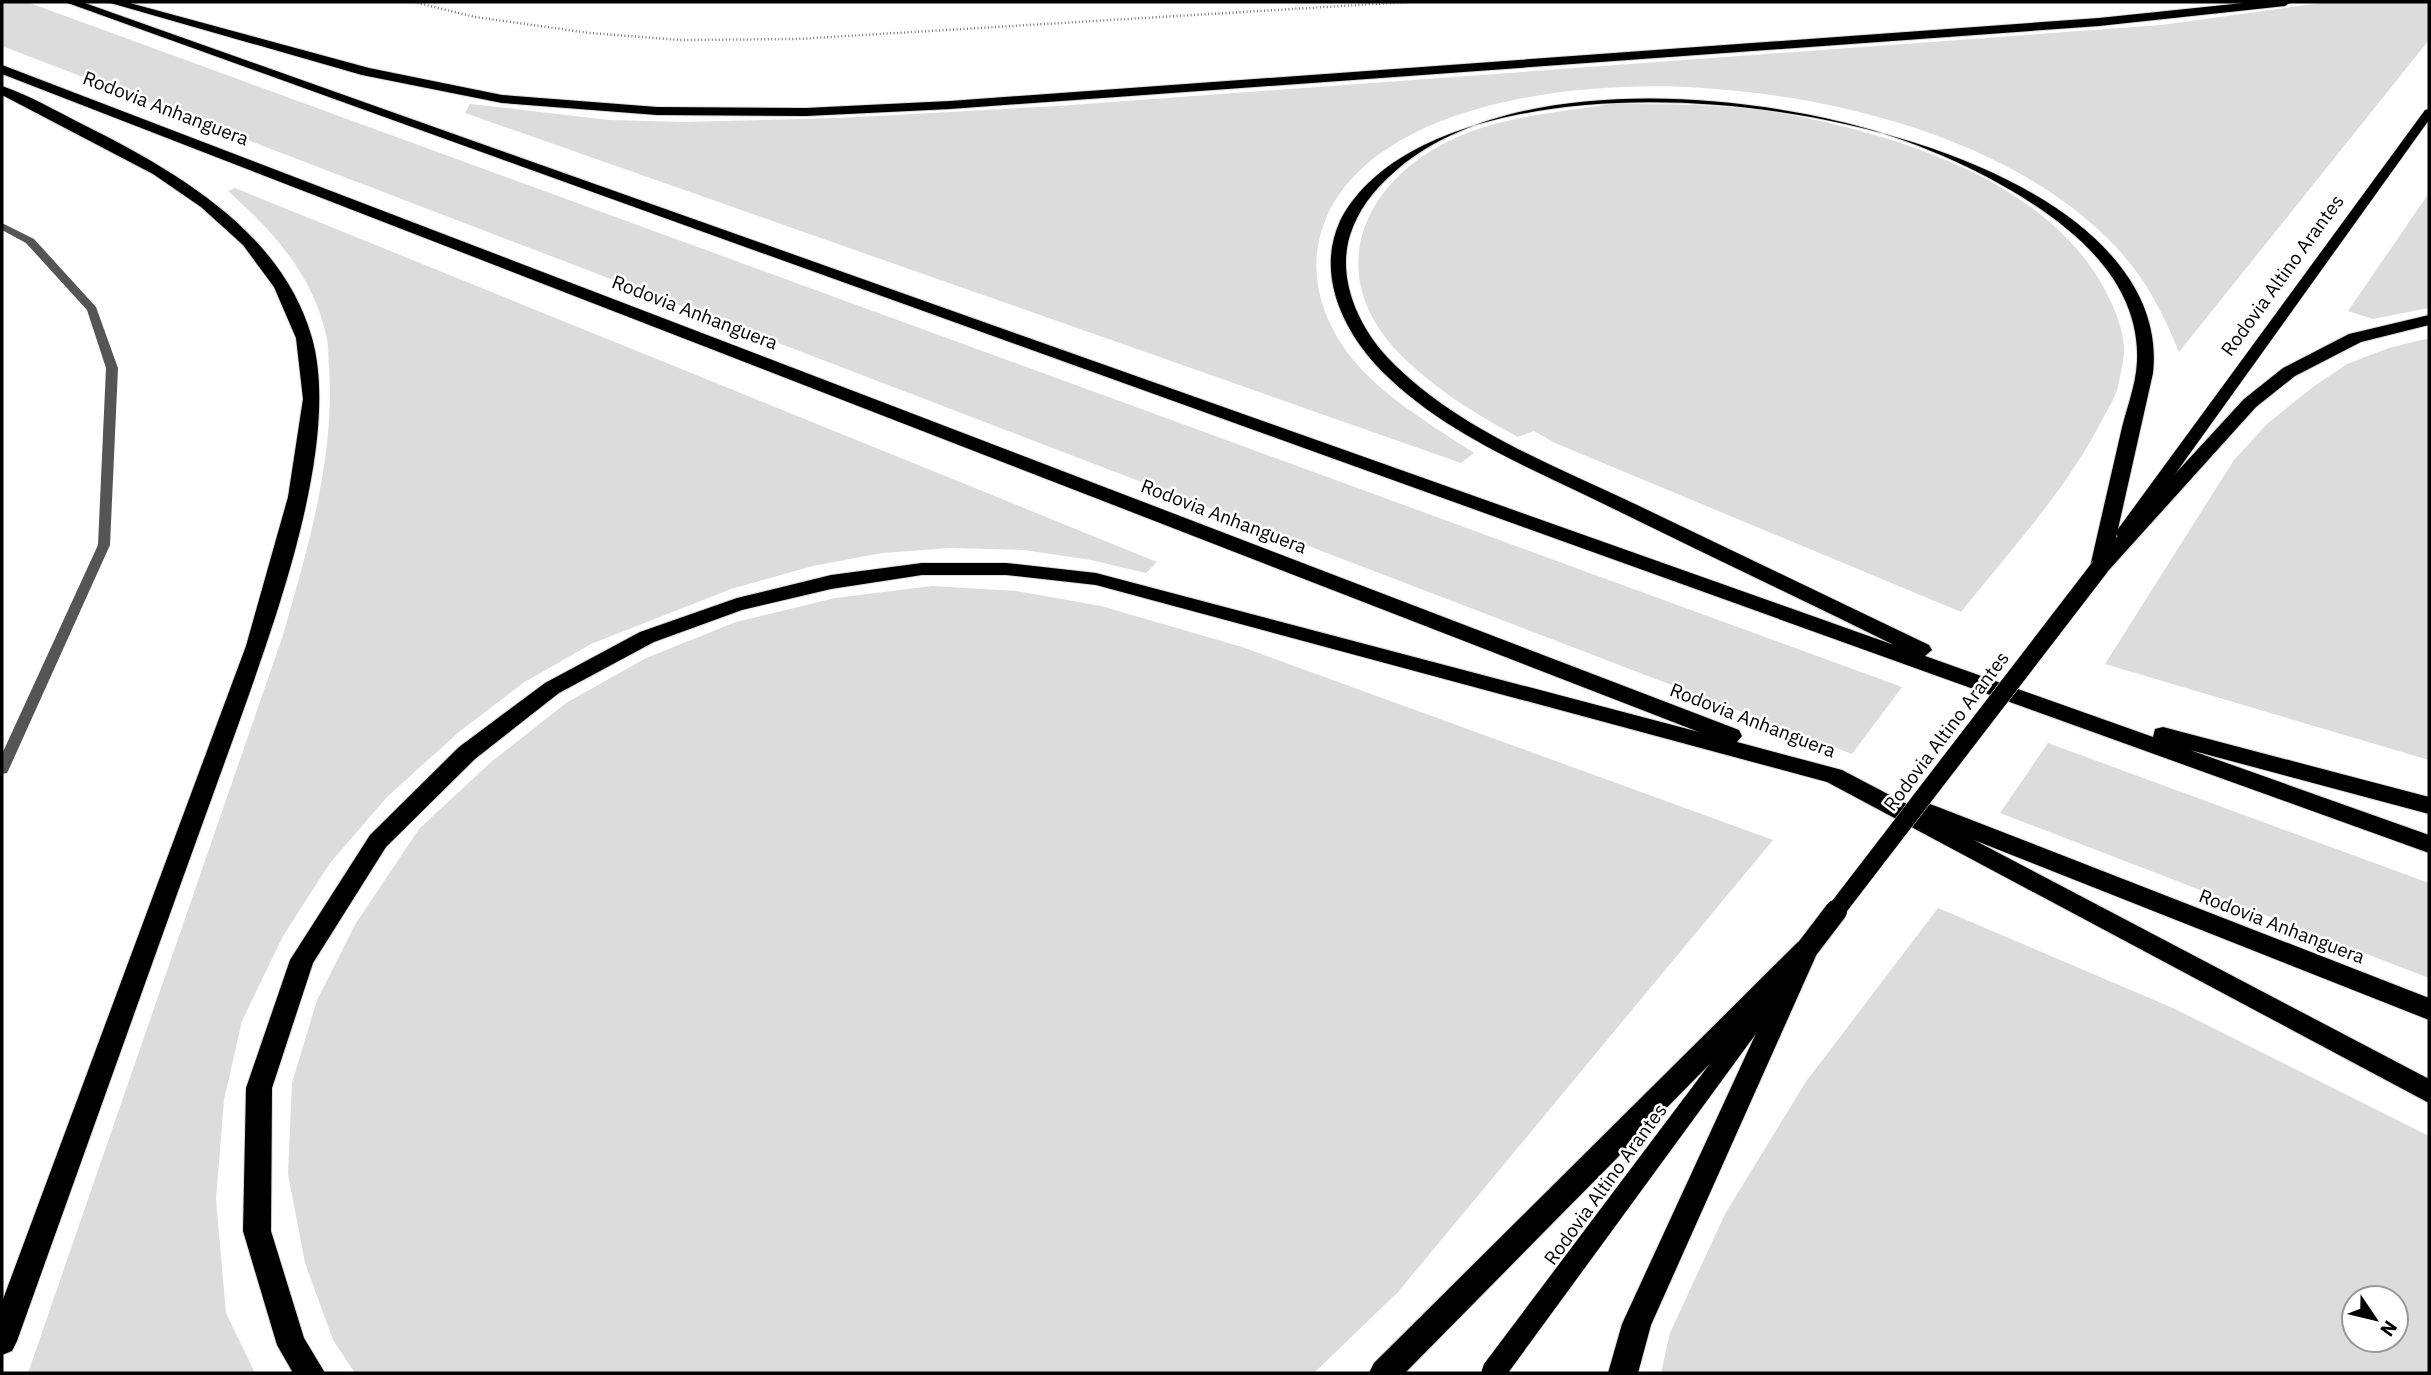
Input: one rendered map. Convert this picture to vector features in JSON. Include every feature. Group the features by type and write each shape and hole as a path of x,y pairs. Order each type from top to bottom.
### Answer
{"highway":[{"path":"71,2 2429,844"},
{"path":"113,2 367,72 502,99 657,111 806,112 950,106 2099,22 2285,2"},
{"name":"Rodovia Anhanguera","path":"2,69 1834,776 2429,1009"},
{"path":"2,90 145,162 209,205 246,238 280,279 299,317 309,357 312,400 289,536 256,646 2,1341"},
{"path":"2100,567 2145,364 2139,314 2112,264 2061,215 1998,176 1940,149 1880,128 1816,111 1762,103 1683,96 1566,100 1503,112 1443,133 1394,164 1358,201 1340,237 1339,280 1356,325 1388,366 1439,409 1504,449 2029,701 2429,805"},
{"path":"2100,567 2250,403 2289,372 2355,338 2429,320"},
{"path":"310,1373 292,1345 257,1231 259,1088 302,960 378,841 467,753 552,688 647,637 751,601 831,582 922,569 1006,569 1096,579 1834,776 2429,1092"},
{"path":"1384,1373 1807,949"},
{"path":"1623,1373 1637,1324 1807,949"}],"main road":[{"name":"Rodovia Altino Arantes","path":"1493,1373 1807,949 2100,567 2429,112"}],"street":[{"path":"2,226 30,241 92,309 111,368 104,545 2,769"}],"path":[{"path":"414,2 475,17 590,33 681,40 797,39 1408,2"}],"shaded area":[{"path":"2,2 27,2 1902,687 1852,754 2,46"},
{"path":"2328,2 2429,2 2429,40 2179,352 2165,320 2140,276 2106,237 2066,203 2020,174 1971,149 1864,113 1756,93 1656,86 1604,88 1548,94 1493,105 1440,122 1393,145 1354,176 1327,216 1321,231 1316,261 1319,292 1329,321 1348,354 1398,402 1474,453 1461,463 465,113 470,104 609,120 684,122 840,118 1058,106 2162,25"},
{"path":"1611,104 1762,110 1811,119 1894,141 1937,156 2016,197 2051,223 2081,254 2105,290 2115,311 2124,342 2117,391 2072,471 1961,612 1555,443 1534,431 1518,437 1471,410 1428,379 1401,355 1378,327 1364,298 1358,268 1361,240 1371,213 1388,187 1412,164 1441,145 1481,128 1524,117"},
{"path":"235,188 1157,562 1146,573 1091,560 1024,550 950,548 882,553 813,566 731,589 591,644 523,683 459,732 388,796 330,863 283,936 242,1021 224,1100 216,1199 226,1313 255,1373 28,1373 283,635 302,569 324,469 330,401 327,339 320,313 289,255 228,191"},
{"path":"2429,193 2429,308 2373,319 2348,311"},
{"path":"2429,338 2429,760 2105,664 2234,460 2268,423 2347,364 2389,348"},
{"path":"932,586 1016,591 1101,606 1242,647 1773,840 1398,1292 1314,1373 355,1373 333,1340 305,1263 288,1174 292,1083 317,1000 356,923 419,829 491,762 566,703 646,658 736,622 835,598"},
{"path":"2048,743 2429,883 2429,978 2000,813"},
{"path":"1938,908 2173,1008 2429,1136 2429,1373 1661,1373 1670,1333 1725,1214 1805,1083"}]}
